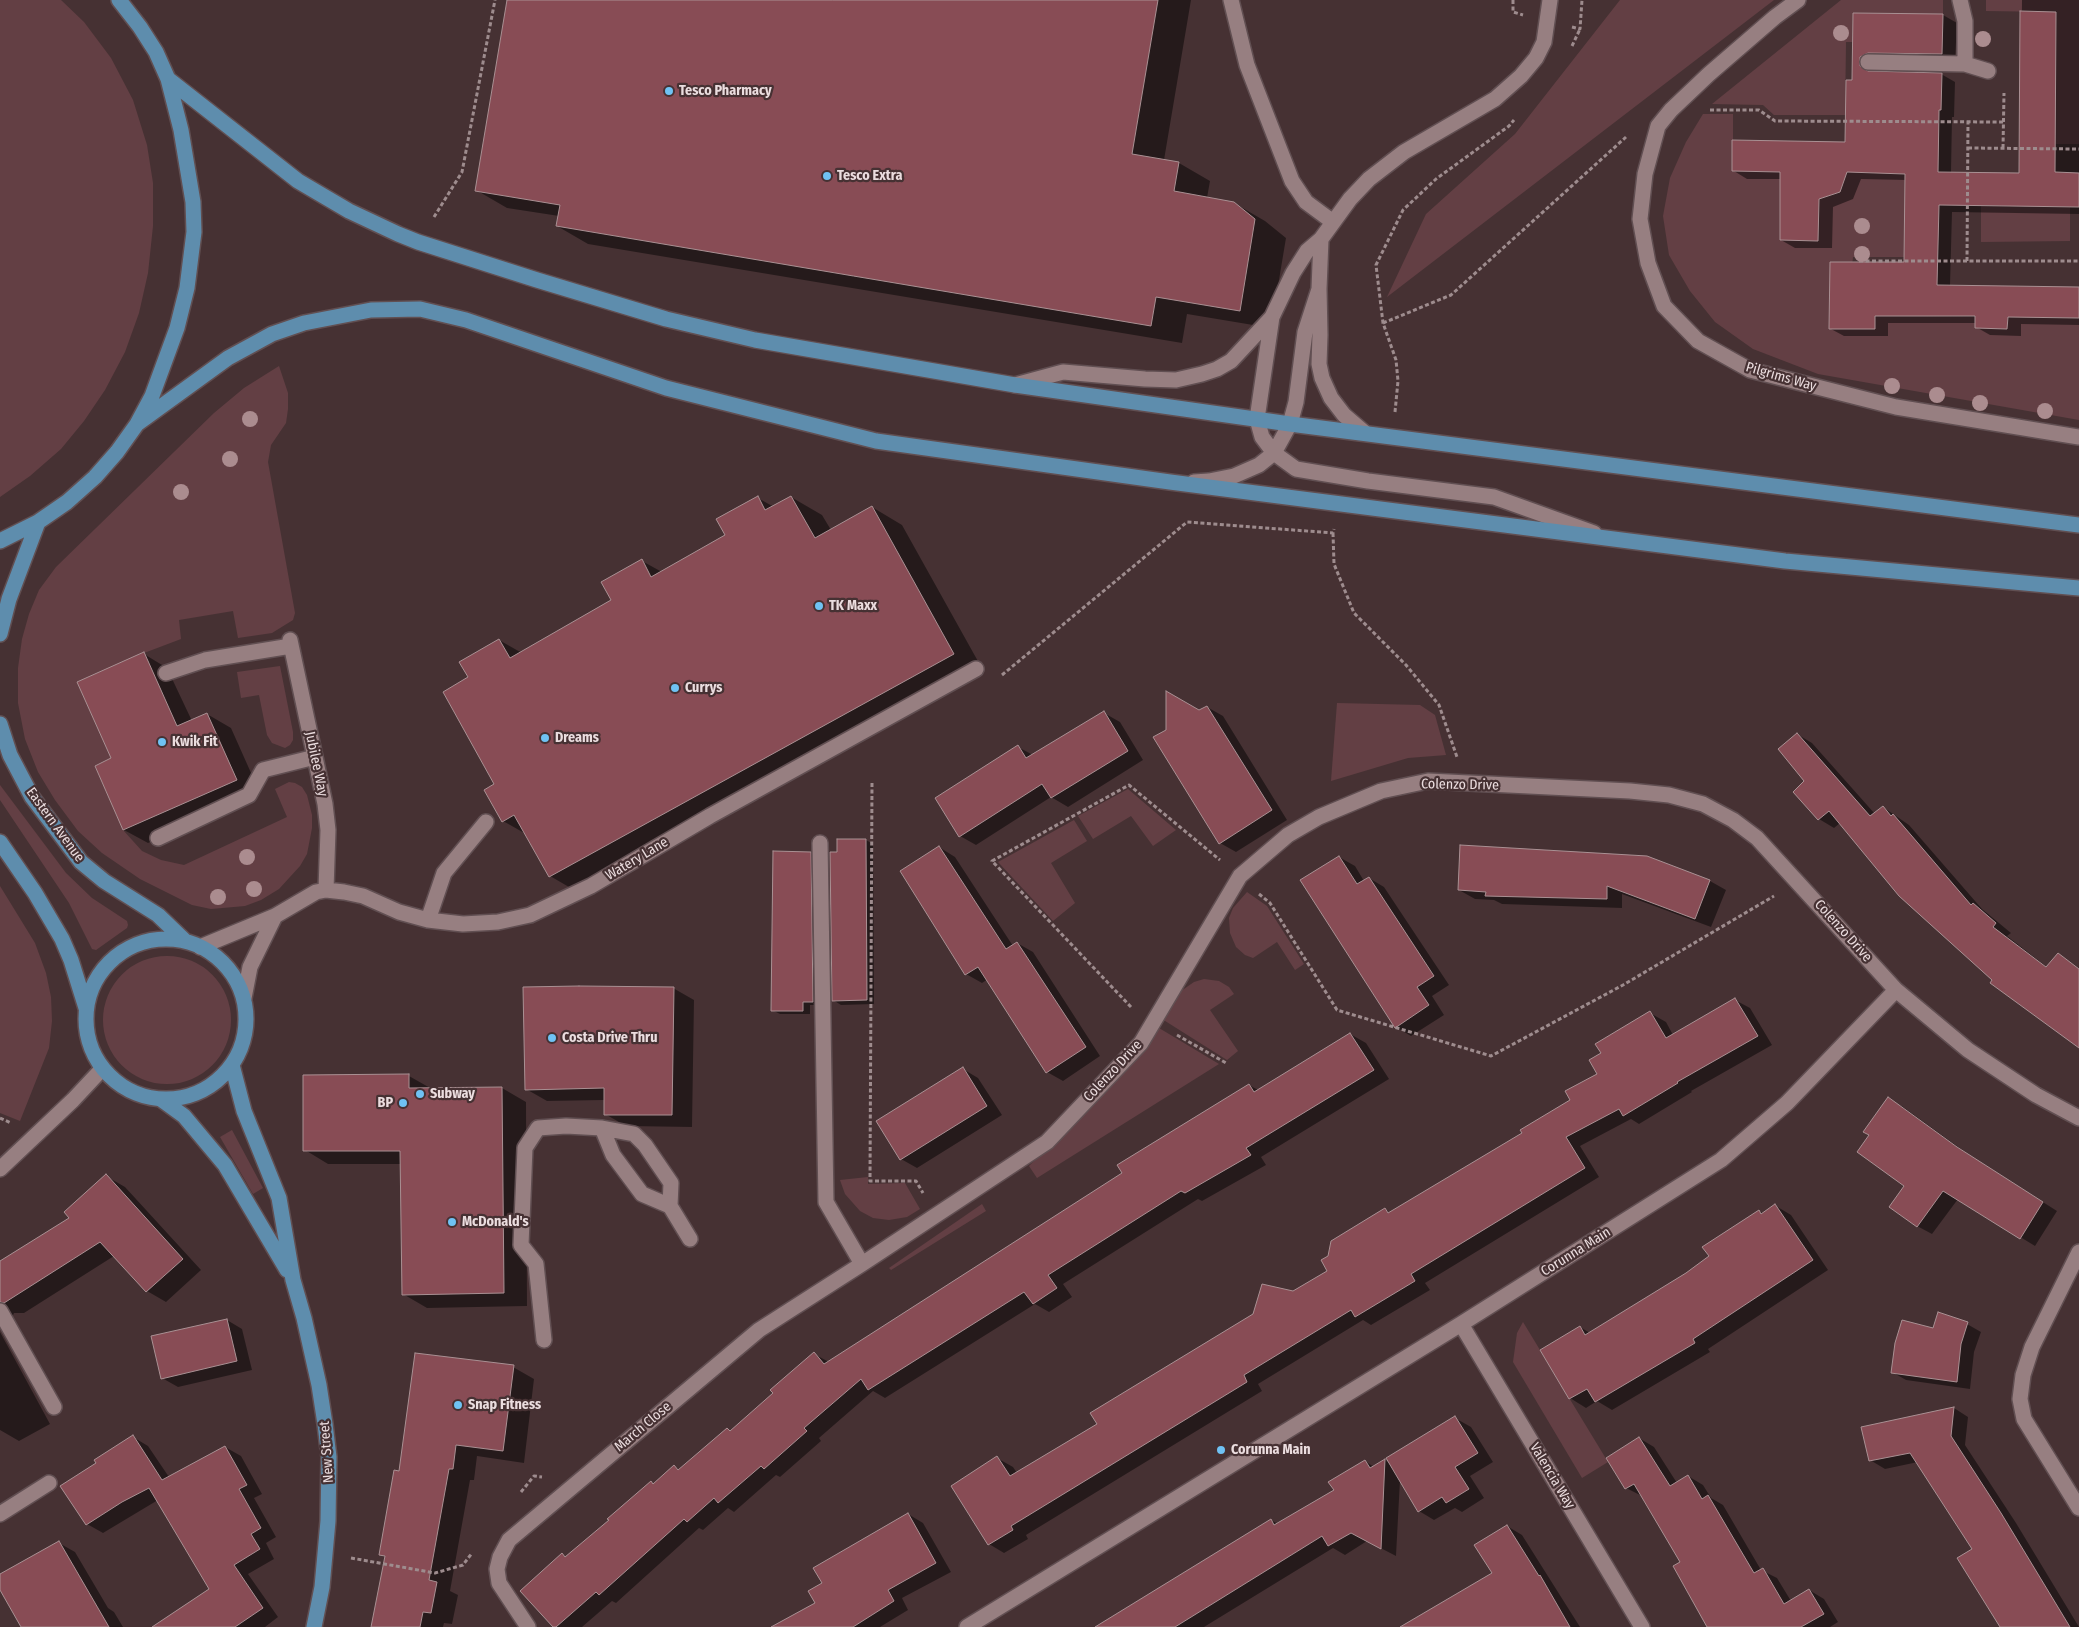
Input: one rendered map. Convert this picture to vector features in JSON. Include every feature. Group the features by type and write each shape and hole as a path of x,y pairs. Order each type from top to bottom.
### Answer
{"main road":[{"path":"0,541 38,522 67,502 95,477 117,452 137,424 155,388 177,328 187,288 192,257 193,209 188,166 168,79 156,52 120,1"},
{"path":"168,79 298,181 349,211 418,242 666,319 755,340 1015,385 1290,424 2079,525"},
{"path":"137,424 228,358 272,334 304,323 371,310 420,309 466,320 666,388 876,441 1170,482 1784,560 2079,588"},
{"path":"0,634 9,599 38,522"},
{"name":"Eastern Avenue","path":"0,724 10,755 32,797 81,862 104,881 158,915 185,941"},
{"path":"0,842 35,893 62,939 71,960 86,1008"},
{"name":"New Street","path":"162,939 185,941 200,947 219,959 234,977 244,998 245,1036 240,1051 232,1065 218,1080 201,1091 182,1098 162,1100 140,1096 119,1085 102,1069 91,1051 86,1030 86,1008 92,987 104,968 120,953 140,943 162,939"},
{"name":"New Street","path":"232,1065 244,1111 279,1198 293,1280 317,1376 325,1424 330,1490 326,1554 314,1627"},
{"name":"New Street","path":"162,1100 194,1127 225,1164 293,1280"}],"street":[{"path":"1231,0 1233,16 1247,65 1292,181 1306,202 1333,222"},
{"path":"1550,0 1544,42 1536,58 1521,76 1495,99 1404,152 1370,179 1350,199 1321,238 1307,251 1293,273 1272,317 1257,419 1262,437 1274,453 1296,468 1368,481 1494,497 1606,538"},
{"name":"Pilgrims Way","path":"1798,0 1708,74 1670,110 1658,126 1645,174 1640,219 1648,263 1664,306 1698,341 1750,370 1896,407 2079,438"},
{"path":"1960,0 1965,21 1966,64"},
{"path":"1868,62 1966,64 1988,71"},
{"path":"1321,238 1318,289 1320,335 1318,364 1322,378 1332,398 1344,415 1365,433"},
{"path":"1170,482 1209,481 1234,476 1259,465 1274,453 1290,424 1296,402 1305,332 1318,289"},
{"path":"1015,385 1063,372 1176,380 1202,374 1218,369 1231,361 1272,317"},
{"name":"Jubilee Way","path":"166,673 205,660 291,643 325,804 328,830 326,890"},
{"name":"Watery Lane","path":"326,890 363,896 399,912 428,920 462,924 498,922 530,915 561,902 710,816 976,670"},
{"path":"158,838 249,795 263,770 315,757"},
{"name":"Colenzo Drive","path":"862,1264 1047,1142 1141,1043 1240,876 1288,835 1318,817 1347,804 1381,791 1428,781 1630,791 1669,795 1703,804 1733,820 1757,838 1896,990 1968,1050 2036,1095 2079,1118"},
{"path":"428,920 444,873 486,822"},
{"path":"820,843 826,1202 862,1264"},
{"path":"200,947 275,916 316,892 326,890"},
{"path":"244,998 250,967 275,916"},
{"name":"Corunna Main","path":"967,1627 1461,1324 1722,1160 1787,1103 1896,990"},
{"path":"0,1169 73,1100 102,1069"},
{"path":"544,1340 536,1264 521,1245 524,1148 538,1128 566,1126 602,1128 634,1134 645,1144 671,1183 670,1206 690,1239"},
{"path":"602,1128 613,1155 642,1194 670,1206"},
{"path":"2079,1252 2032,1347 2023,1375 2020,1399 2024,1419 2079,1508"},
{"name":"March Close","path":"528,1627 499,1583 497,1569 500,1557 509,1540 759,1330 862,1264"},
{"path":"0,1311 54,1407"},
{"name":"Valencia Way","path":"1461,1324 1642,1627"},
{"path":"0,1514 49,1484"}],"path":[{"path":"434,217 462,172 495,0"},
{"path":"1569,52 1580,29"},
{"path":"1988,71 2005,71 2003,148"},
{"path":"1670,110 1760,110 1775,120 2004,122"},
{"path":"1516,119 1436,179 1403,210 1376,264 1383,323 1451,295 1626,137 1658,126"},
{"path":"1967,261 1968,121"},
{"path":"1968,148 2079,149"},
{"path":"1860,261 2079,261"},
{"path":"1333,533 1334,564 1354,613 1406,665 1439,704 1466,783"},
{"path":"872,783 870,1182 916,1182 936,1215"},
{"path":"1226,1064 1129,1005 992,861 1129,785 1270,903 1337,1010 1491,1056 1623,985 1798,881"},
{"path":"516,1498 534,1476 577,1483"},
{"path":"326,1554 435,1573 463,1564 475,1550"}],"shaded area":[{"path":"0,0 61,0 84,22 111,58 133,100 147,145 153,183 153,226 148,273 139,313 125,352 105,390 84,421 61,449 30,476 0,497"},
{"path":"1620,0 1774,0 1387,297 1426,214 1515,134"},
{"path":"1841,0 1943,0 1943,14 1853,13 1852,42 1846,42 1845,115 1774,115 1763,105 1712,104"},
{"path":"1986,0 2079,0 2079,144 2055,144 2056,12 1986,11"},
{"path":"1703,114 1733,114 1733,171 1866,172 1905,126 1904,257 1853,257 1850,284 1850,262 1830,262 1829,329 1875,329 1875,315 1975,317 1975,328 2007,329 2008,317 2079,318 2079,420 1818,374 1753,349 1715,322 1690,291 1669,255 1663,216 1670,178 1686,142"},
{"path":"1981,206 2070,207 2070,241 1981,242"},
{"path":"279,366 288,393 288,409 286,423 271,445 268,462 295,613 293,620 272,633 238,638 233,611 179,620 181,639 144,653 111,758 95,766 123,830 142,851 161,860 184,865 287,817 275,789 289,782 302,787 307,795 312,815 312,828 307,854 300,866 279,889 261,900 245,906 211,909 192,905 140,879 102,853 78,831 55,800 38,772 25,739 18,703 18,668 22,639 29,614 39,590 56,567 214,413 244,388"},
{"path":"280,666 293,732 293,740 285,748 272,743 267,735 259,695 241,698 237,672"},
{"path":"1337,703 1420,705 1435,715 1446,755 1408,758 1331,781"},
{"path":"0,785 66,873 92,898 127,921 127,928 96,950 92,949 69,903 0,800"},
{"path":"1128,789 1176,830 1153,846 1131,816 1093,839 1078,816"},
{"path":"1074,820 1087,841 1051,863 1075,903 1053,921 998,862"},
{"path":"0,886 35,943 46,973 51,997 52,1021 49,1048 20,1121 0,1113"},
{"path":"1247,892 1267,906 1304,964 1295,970 1277,942 1253,958 1245,955 1236,947 1230,933 1229,918 1233,908"},
{"path":"167,956 191,961 212,975 226,996 231,1020 226,1044 212,1065 191,1079 167,1084 143,1079 122,1065 108,1044 103,1020 108,996 122,975 143,961"},
{"path":"1204,979 1219,981 1229,987 1234,994 1210,1010 1238,1051 1227,1060 1162,1019 1181,991 1194,982"},
{"path":"1159,1028 1219,1064 1037,1178 1029,1166 1146,1048"},
{"path":"232,1130 263,1188 253,1194 220,1137"},
{"path":"868,1177 868,1184 905,1183 920,1209 907,1217 889,1220 873,1218 860,1211 845,1194 840,1180"},
{"path":"982,1204 986,1211 891,1270 889,1268"},
{"path":"1523,1322 1608,1462 1582,1478 1513,1362 1517,1333"}],"building":[{"name":"Tesco Extra","path":"507,0 1158,0 1132,154 1179,162 1174,191 1234,202 1255,219 1240,311 1156,297 1151,326 556,226 560,205 475,191"},
{"path":"2020,11 2056,12 2055,172 2079,173 2079,207 1939,205 1937,285 2079,287 2079,318 2008,317 2007,329 1975,328 1975,316 1875,316 1875,329 1829,329 1830,262 1904,262 1905,174 1847,172 1840,192 1819,199 1818,241 1780,240 1780,172 1732,171 1732,140 1845,142 1846,80 1852,80 1853,13 1943,14 1942,54 1868,53 1860,57 1860,66 1868,71 1942,73 1941,110 1939,110 1938,172 2019,173"},
{"path":"758,496 765,510 791,496 815,538 872,506 954,654 549,877 514,815 502,822 484,790 494,784 443,692 468,677 459,662 499,639 510,658 611,600 601,582 642,559 651,577 725,535 716,519"},
{"name":"Kwik Fit","path":"144,652 177,726 207,713 237,780 123,830 95,766 111,758 77,682"},
{"path":"1166,691 1199,710 1207,706 1272,810 1219,844 1153,737 1166,730"},
{"path":"1104,711 1128,751 1051,798 1042,784 959,837 935,798 1018,745 1026,758"},
{"path":"1797,733 1870,816 1883,806 1891,816 1893,814 1971,905 1973,903 1996,923 1993,927 2046,967 2058,953 2079,969 2079,1048 1990,983 1992,980 1899,896 1829,811 1818,820 1793,792 1804,781 1778,749"},
{"path":"837,839 866,839 867,1000 832,1001 830,852 837,852"},
{"path":"1460,845 1647,856 1710,880 1695,919 1607,886 1607,899 1485,896 1486,892 1458,890"},
{"path":"939,846 1006,949 1017,942 1086,1047 1046,1073 978,967 965,975 900,871"},
{"path":"773,851 811,852 813,1002 803,1002 803,1011 771,1011"},
{"path":"1339,856 1357,884 1369,877 1434,976 1417,987 1429,1005 1395,1028 1300,880"},
{"path":"523,987 674,987 672,1115 604,1115 604,1088 525,1090"},
{"path":"1735,998 1758,1036 1677,1082 1623,1116 1619,1109 1566,1137 1585,1168 1411,1274 1415,1281 1355,1317 1351,1310 1244,1375 1247,1382 1011,1526 1013,1530 988,1545 951,1486 997,1456 1010,1476 1097,1424 1090,1413 1253,1314 1262,1284 1293,1291 1327,1271 1321,1260 1328,1256 1331,1241 1385,1208 1388,1213 1522,1133 1520,1130 1570,1100 1565,1091 1597,1074 1589,1060 1601,1053 1595,1044 1650,1011 1666,1038"},
{"path":"1350,1033 1374,1070 1246,1148 1251,1155 1185,1193 1181,1191 1048,1275 1057,1288 1033,1304 1024,1292 868,1390 861,1379 804,1428 807,1431 764,1469 761,1466 718,1503 714,1498 687,1522 684,1519 599,1595 596,1592 556,1627 553,1627 520,1591 562,1553 565,1557 651,1481 653,1484 674,1465 678,1470 727,1428 730,1431 773,1393 770,1390 814,1352 824,1364 1122,1173 1117,1165 1249,1084 1254,1092"},
{"path":"963,1067 987,1106 900,1160 876,1121"},
{"path":"409,1074 409,1088 502,1087 504,1293 402,1295 400,1151 303,1151 303,1075"},
{"path":"1888,1097 1957,1147 2043,1202 2020,1239 1943,1191 1917,1227 1889,1207 1904,1186 1857,1152 1869,1135 1863,1132"},
{"path":"106,1174 183,1259 146,1292 100,1242 4,1303 0,1302 0,1261 69,1218 64,1212"},
{"path":"1775,1204 1813,1260 1693,1339 1695,1343 1595,1402 1587,1389 1569,1399 1540,1350 1580,1326 1585,1335 1686,1273 1709,1256 1702,1247 1759,1210 1761,1214"},
{"path":"1938,1312 1968,1322 1961,1344 1957,1382 1891,1373 1895,1343 1902,1320 1933,1328"},
{"path":"227,1319 237,1361 161,1379 151,1336"},
{"path":"415,1353 514,1365 503,1451 456,1445 453,1469 449,1469 429,1580 437,1582 431,1613 423,1612 420,1627 371,1627 385,1556 379,1555 394,1470 399,1471"},
{"path":"1954,1407 1951,1436 2001,1513 2070,1627 2000,1627 1957,1558 1972,1549 1910,1453 1869,1461 1861,1427"},
{"path":"1455,1416 1478,1453 1455,1467 1469,1489 1446,1503 1442,1497 1418,1512 1386,1458"},
{"path":"133,1435 162,1480 225,1446 247,1485 239,1489 261,1528 251,1534 260,1549 234,1565 263,1608 235,1627 152,1627 209,1589 149,1488 122,1502 86,1525 60,1486 96,1463 94,1460"},
{"path":"1639,1437 1670,1486 1688,1475 1702,1499 1708,1495 1754,1573 1763,1568 1784,1604 1809,1589 1824,1614 1801,1627 1707,1627 1673,1566 1680,1562 1634,1484 1625,1489 1606,1458"},
{"path":"1385,1459 1381,1549 1351,1533 1328,1546 1322,1536 1175,1627 1095,1627 1271,1519 1274,1525 1334,1490 1328,1482 1365,1460 1370,1468"},
{"path":"908,1513 936,1563 888,1590 894,1601 853,1627 771,1627 815,1603 808,1591 822,1583 813,1568"},
{"path":"1507,1525 1540,1575 1570,1627 1400,1627 1492,1573 1474,1545"},
{"path":"59,1541 109,1627 21,1627 0,1590 0,1574"}],"place":[{"name":"Tesco Pharmacy","path":"669,91"},
{"name":"Tesco Extra","path":"827,176"},
{"name":"TK Maxx","path":"819,606"},
{"name":"Currys","path":"675,688"},
{"name":"Dreams","path":"545,738"},
{"name":"Kwik Fit","path":"162,742"},
{"name":"Costa Drive Thru","path":"552,1038"},
{"name":"Subway","path":"420,1094"},
{"name":"BP","path":"403,1103"},
{"name":"McDonald's","path":"452,1222"},
{"name":"Snap Fitness","path":"458,1405"},
{"name":"Corunna Main","path":"1221,1450"}]}
